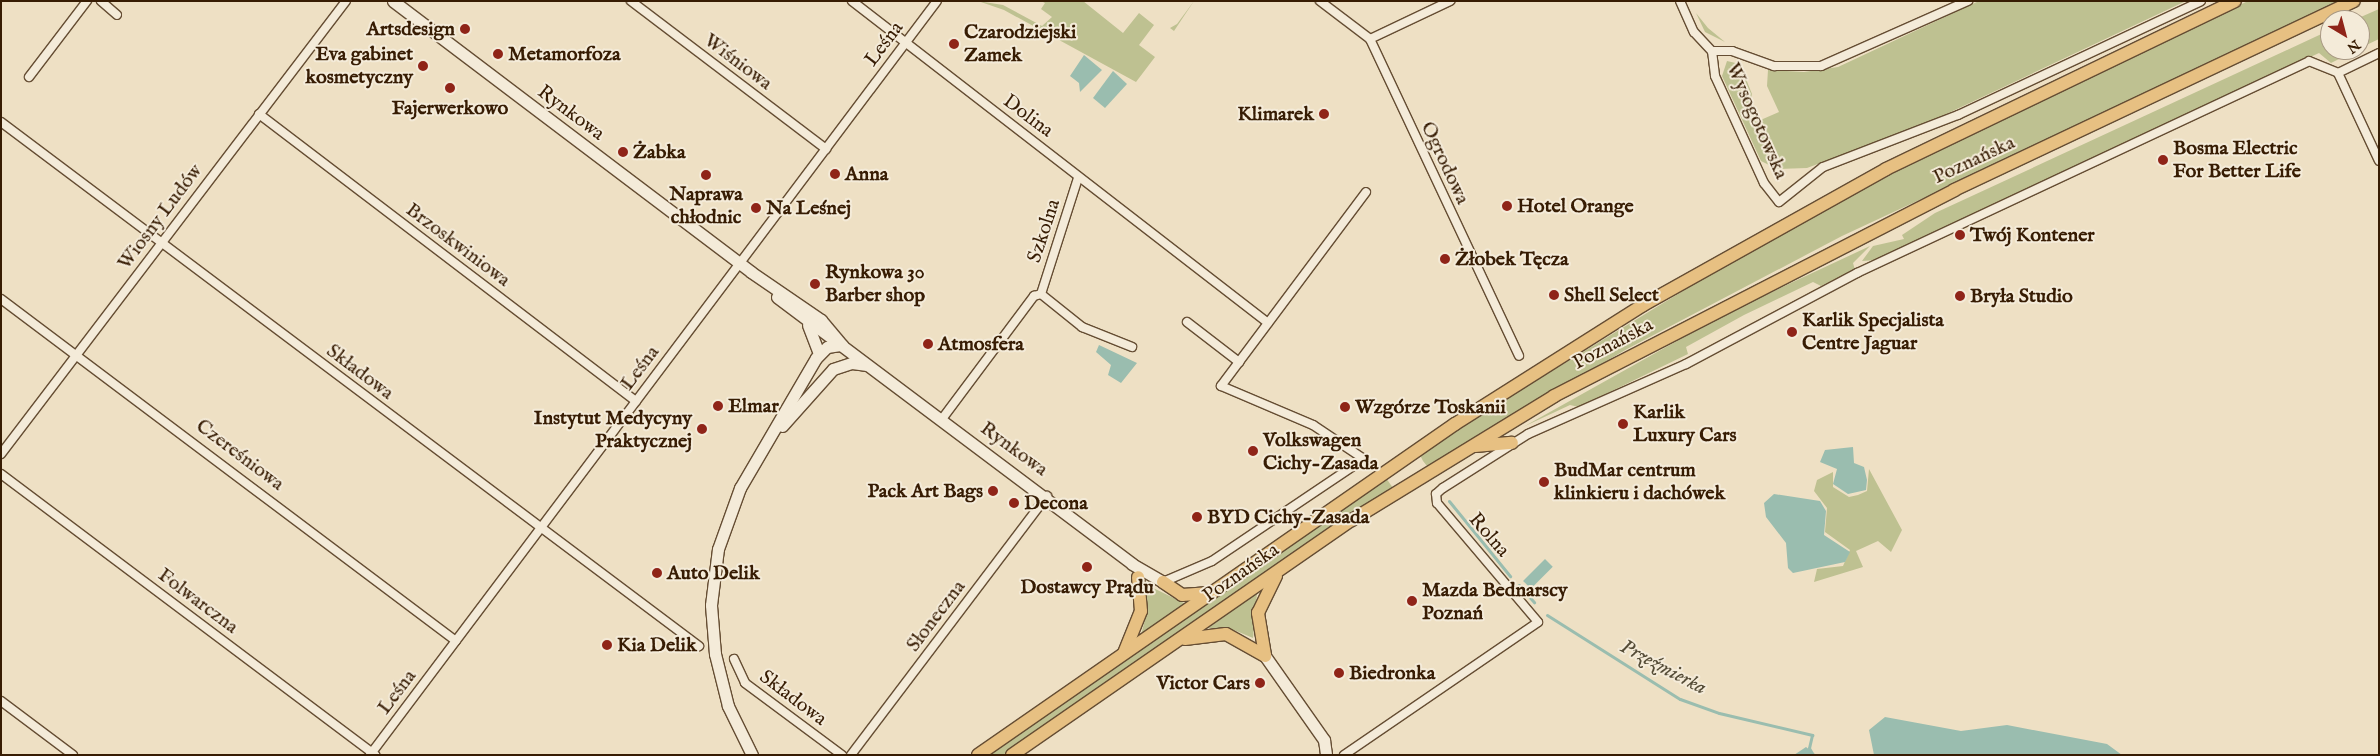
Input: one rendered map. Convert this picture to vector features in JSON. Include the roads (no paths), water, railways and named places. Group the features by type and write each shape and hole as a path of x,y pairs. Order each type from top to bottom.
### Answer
{"main road":[{"name":"Poznańska","path":"978,755 1484,405 1718,261 1894,165 2235,1"},
{"name":"Poznańska","path":"1012,755 1290,562 1462,451 1554,396 1954,190 2354,1"},
{"path":"1462,451 1484,444 1512,443"},
{"path":"1265,656 1258,632 1259,606 1269,584 1290,562"},
{"path":"1124,653 1140,611 1138,577"},
{"path":"1163,582 1182,595 1212,592"},
{"path":"1160,651 1192,636 1217,633 1243,640 1265,656"}],"street":[{"path":"29,78 87,1"},
{"path":"101,1 118,15"},
{"name":"Wiosny Ludów","path":"1,454 346,1"},
{"name":"Rynkowa","path":"393,1 739,263 796,312 1047,496 1132,564 1163,582"},
{"name":"Wiśniowa","path":"631,1 826,149"},
{"name":"Dolina","path":"852,1 1078,178 1268,323"},
{"name":"Leśna","path":"373,754 456,640 543,528 739,263 937,1"},
{"name":"Ogrodowa","path":"1320,1 1370,39 1519,356"},
{"path":"1370,39 1450,1"},
{"name":"Wysogotowska","path":"1680,1 1694,32 1712,51 1715,76 1764,183 1779,202 1823,167 1958,115 2201,1"},
{"path":"1712,51 1732,51 1774,66 1821,66 1968,1"},
{"path":"2338,73 2379,53"},
{"path":"1512,443 1686,364 1857,273 2309,61 2338,73 2379,161"},
{"name":"Brzoskwiniowa","path":"259,114 636,401"},
{"name":"Składowa","path":"1,122 699,646"},
{"name":"Szkolna","path":"1041,294 1078,178"},
{"path":"1187,322 1239,362 1366,192"},
{"name":"Rynkowa","path":"750,272 828,325 842,345"},
{"path":"942,419 1034,296 1041,294 1082,327 1132,347"},
{"name":"Czereśniowa","path":"1,299 456,640"},
{"path":"796,312 812,331 819,353"},
{"path":"752,755 719,676 712,589 728,513 819,353 829,346 842,345"},
{"path":"770,438 827,374 842,345"},
{"name":"Poznańska","path":"1163,582 1212,561 1364,459 1313,425 1221,386 1239,362"},
{"path":"827,374 845,364 870,366"},
{"name":"Rolna","path":"1344,755 1538,622 1436,497 1512,443"},
{"name":"Folwarczna","path":"1,474 373,754"},
{"name":"Słoneczna","path":"851,755 1047,496"},
{"path":"1132,564 1138,577 1163,582"},
{"path":"1265,656 1324,740 1326,755"},
{"name":"Składowa","path":"734,658 745,683 842,755"},
{"path":"1,701 73,755"}],"waterway":[{"name":"Przeźmierka","path":"1449,501 1510,576"},
{"name":"Przeźmierka","path":"1519,585 1534,602"},
{"name":"Przeźmierka","path":"1547,615 1680,699 1719,713 1812,735 1809,748 1813,755"}],"place":[{"name":"Artsdesign","path":"465,29"},
{"name":"Czarodziejski Zamek","path":"954,44"},
{"name":"Metamorfoza","path":"498,54"},
{"name":"Eva gabinet kosmetyczny","path":"423,66"},
{"name":"Fajerwerkowo","path":"450,88"},
{"name":"Klimarek","path":"1324,114"},
{"name":"Żabka","path":"623,152"},
{"name":"Bosma Electric For Better Life","path":"2163,160"},
{"name":"Anna","path":"835,174"},
{"name":"Naprawa chłodnic","path":"706,175"},
{"name":"Hotel Orange","path":"1507,206"},
{"name":"Na Leśnej","path":"756,208"},
{"name":"Twój Kontener","path":"1960,235"},
{"name":"Żłobek Tęcza","path":"1445,259"},
{"name":"Rynkowa 30 Barber shop","path":"815,284"},
{"name":"Shell Select","path":"1554,295"},
{"name":"Bryła Studio","path":"1960,296"},
{"name":"Karlik Specjalista Centre Jaguar","path":"1792,332"},
{"name":"Atmosfera","path":"928,344"},
{"name":"Elmar","path":"718,406"},
{"name":"Wzgórze Toskanii","path":"1345,407"},
{"name":"Karlik Luxury Cars","path":"1623,424"},
{"name":"Instytut Medycyny Praktycznej","path":"702,429"},
{"name":"Volkswagen Cichy-Zasada","path":"1253,451"},
{"name":"BudMar centrum klinkieru i dachówek","path":"1544,482"},
{"name":"Pack Art Bags","path":"993,491"},
{"name":"Decona","path":"1014,503"},
{"name":"BYD Cichy-Zasada","path":"1197,517"},
{"name":"Dostawcy Prądu","path":"1087,567"},
{"name":"Auto Delik","path":"657,573"},
{"name":"Mazda Bednarscy Poznań","path":"1412,601"},
{"name":"Kia Delik","path":"607,645"},
{"name":"Biedronka","path":"1339,673"},
{"name":"Victor Cars","path":"1260,683"}]}
